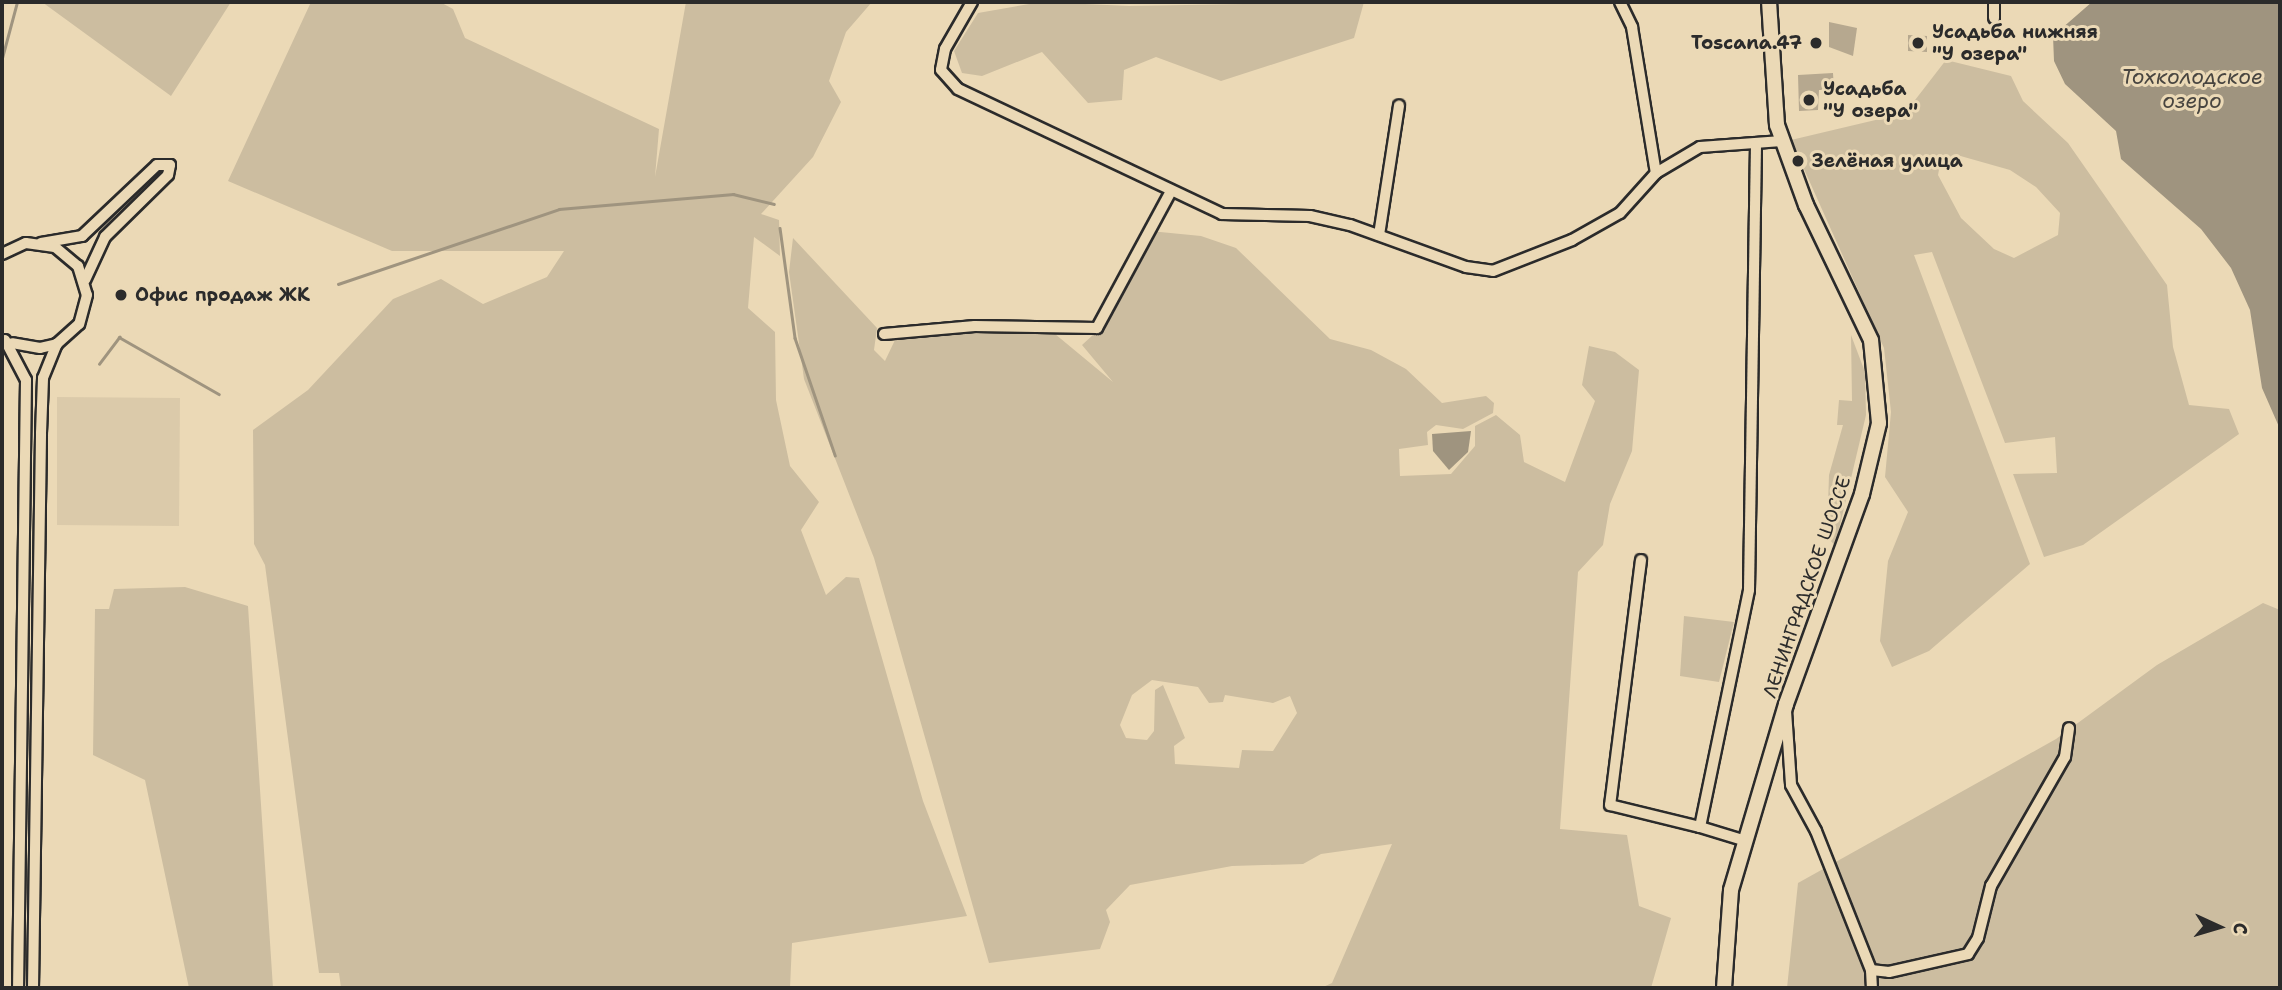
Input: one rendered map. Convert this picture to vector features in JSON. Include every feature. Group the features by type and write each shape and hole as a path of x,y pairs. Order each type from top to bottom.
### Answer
{"main road":[{"name":"ЛЕНИНГРАДСКОЕ ШОССЕ","path":"1724,988 1726,915 1746,841 1786,704 1856,515 1879,415 1871,340 1782,141 1769,2"}],"street":[{"path":"972,2 944,49 941,70 958,89 1222,214 1310,216 1493,271 1525,263 1620,213 1656,173 1700,146 1756,145 1782,141"},
{"path":"1620,2 1632,27 1656,173"},
{"path":"1994,2 1994,18"},
{"path":"1380,235 1399,106"},
{"path":"1700,827 1749,590 1756,145"},
{"path":"2,254 41,243 82,236 157,165 170,165 168,175 105,237 85,280 82,317 57,344 43,378 33,988"},
{"path":"884,334 975,326 1097,328 1171,191"},
{"path":"41,243 68,255 85,280"},
{"path":"4,338 31,348 57,344"},
{"path":"4,338 26,380 18,988"},
{"path":"1641,559 1610,805 1746,841"},
{"path":"1786,704 1791,785 1816,831 1871,970 1872,988"},
{"path":"1871,970 1924,969 1968,954 1979,938 1991,886 2065,757 2069,728"}],"shaded area":[{"path":"42,2 231,2 171,96"},
{"path":"311,2 440,2 453,9 465,38 659,129 655,177 686,2 872,2 846,32 829,81 841,102 813,157 761,214 779,220 780,256 754,237 748,308 775,332 776,400 790,466 819,502 801,530 826,595 846,577 859,578 923,801 967,916 792,943 790,988 341,988 339,973 319,973 265,565 254,544 253,430 308,390 393,299 441,279 483,304 547,277 564,251 392,251 228,181"},
{"path":"1041,2 1129,6 1364,2 1354,38 1221,81 1156,57 1124,70 1122,100 1088,103 1042,52 982,76 962,73 954,51 978,13"},
{"path":"1946,60 2011,76 2023,101 2068,143 2167,285 2173,347 2189,405 2229,409 2239,434 2083,545 2044,557 2013,474 2057,473 2055,437 2005,443 1932,252 1914,255 2030,564 1929,651 1892,667 1880,641 1888,561 1908,512 1885,477 1891,412 1884,348 1791,140 1905,113","holes":["1957,155 2010,170 2036,187 2060,213 2058,235 2014,258 1994,249 1961,218 1938,175 1941,159"]},
{"path":"1150,231 1201,236 1236,248 1330,339 1371,350 1406,369 1442,403 1486,396 1494,403 1493,413 1463,429 1436,425 1427,432 1428,445 1399,449 1400,476 1451,474 1475,446 1475,426 1496,415 1520,435 1524,462 1565,482 1595,401 1582,385 1589,346 1615,352 1639,370 1632,451 1610,504 1603,545 1578,572 1560,829 1627,835 1639,906 1671,918 1651,988 1321,988 1332,983 1392,844 1321,854 1303,864 1232,866 1130,885 1106,910 1110,922 1100,949 989,963 874,558 804,379 789,272 793,238 877,328 874,350 885,361 895,340 951,329 1049,329 1113,382 1082,345 1106,323","holes":["1152,680 1198,687 1209,703 1223,702 1225,695 1273,703 1290,696 1297,713 1273,751 1242,750 1239,768 1175,764 1174,746 1185,738 1163,685 1155,690 1154,731 1147,740 1126,738 1120,725 1132,695"]},
{"path":"1851,335 1865,372 1866,415 1835,546 1827,536 1829,475 1843,425 1837,425 1839,400 1852,401"},
{"path":"57,397 180,398 179,526 57,525"},
{"path":"185,587 248,606 273,988 189,988 145,780 93,755 95,609 109,609 114,589"},
{"path":"2263,603 2280,610 2280,988 1787,988 1798,883 2056,739 2157,665"},
{"path":"1684,616 1734,622 1719,682 1680,676"}],"water":[{"name":"Тохколодское озеро","path":"2092,2 2280,2 2280,429 2262,388 2250,310 2231,268 2201,229 2121,159 2116,131 2065,84 2054,61 2053,36"},
{"path":"1471,431 1468,452 1449,470 1433,451 1432,434"}],"building":[{"name":"Усадьба \"У озера\"","path":"1829,22 1857,28 1853,56 1829,47"},
{"name":"Усадьба нижняя \"У озера\"","path":"1908,35 1927,36 1927,52 1908,51"},
{"name":"Усадьба \"У озера\"","path":"1833,73 1834,90 1819,90 1818,110 1799,111 1798,75"}],"waterway":[{"path":"2,58 17,2"},
{"path":"338,284 559,209 733,194 774,204"},
{"path":"780,228 795,338 835,455"},
{"path":"99,364 119,337 219,394"}],"place":[{"name":"Toscana.47","path":"1816,43"},
{"name":"Усадьба нижняя \"У озера\"","path":"1918,43"},
{"name":"Усадьба \"У озера\"","path":"1809,100"},
{"name":"Зелёная улица","path":"1798,161"},
{"name":"Офис продаж ЖК","path":"121,295"}]}
